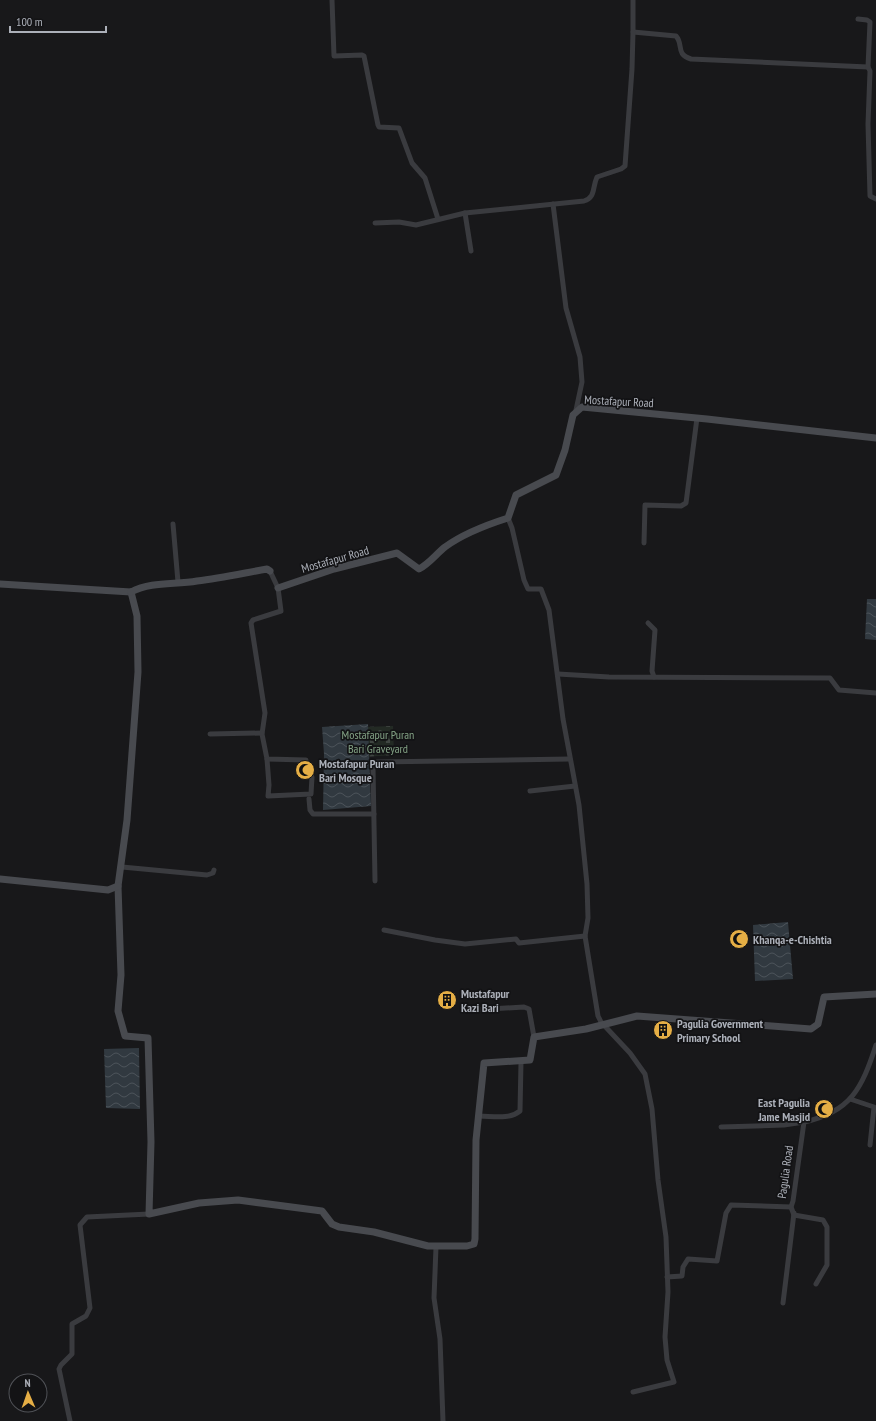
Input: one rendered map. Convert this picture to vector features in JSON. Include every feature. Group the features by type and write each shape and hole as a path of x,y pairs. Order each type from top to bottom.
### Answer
{"street":[{"path":"332,0 334,56 364,56 378,125 379,127 399,128 402,131 412,163 425,178 438,219"},
{"path":"375,223 399,222 416,225 465,213 589,199 593,195 597,177 622,169 625,166 632,69 633,0"},
{"path":"858,19 868,20 870,22 868,67 870,71 868,124 870,196 876,199"},
{"path":"633,32 676,36 679,38 681,53 684,57 691,59 868,67"},
{"path":"553,204 566,308 580,357 582,382 576,410"},
{"path":"465,213 471,250"},
{"name":"Mostafapur Road","path":"278,588 334,569 398,553 419,569 428,564 444,548 458,538 491,523 508,518 516,495 556,475 565,450 573,415 576,410 582,407 876,438"},
{"path":"644,543 645,505 681,506 686,503 697,418"},
{"path":"508,518 512,528 524,580 528,589 541,589 549,610 570,759 573,766 579,805 586,869 588,918 585,936 598,1016 602,1024 630,1053 645,1074 652,1109 658,1180 666,1237 667,1360 674,1382 633,1392"},
{"path":"173,524 178,582"},
{"path":"0,584 131,592 139,588 178,582 195,582 267,569 270,571 278,588 281,611 253,620 251,623 265,713 262,732 270,785 268,796 311,794 312,777"},
{"path":"131,592 136,616 138,672 127,820 122,867 118,886 121,975 118,1011 125,1036 148,1038 151,1142 150,1214"},
{"path":"648,623 655,630 652,671 654,677"},
{"path":"558,674 654,677 830,678 839,690 876,693"},
{"path":"210,734 262,732"},
{"path":"267,759 306,760 305,769"},
{"path":"375,881 373,767 377,762 570,759"},
{"path":"530,791 575,786"},
{"path":"309,799 310,810 313,814 374,814"},
{"path":"122,867 207,875 213,873 214,870"},
{"path":"0,879 108,890 118,886"},
{"path":"384,930 434,940 465,944 516,939 519,943 585,936"},
{"path":"534,1037 586,1029 637,1016 811,1029 818,1024 824,997 876,994"},
{"path":"70,1421 59,1369 72,1354 72,1324 86,1316 90,1308 80,1225 87,1217 150,1214 199,1203 238,1200 322,1211 332,1224 338,1227 374,1232 436,1247 467,1246 474,1244 476,1140 484,1063 521,1062 530,1060 534,1037 529,1009 524,1007 473,1010"},
{"path":"721,1126 784,1125 804,1122 831,1114 850,1099 863,1081 876,1045"},
{"path":"479,1116 507,1117 520,1111 521,1062"},
{"path":"850,1099 874,1107 870,1145"},
{"name":"Pagulia Road","path":"667,1278 682,1276 683,1267 688,1259 717,1261 726,1213 731,1205 791,1207 804,1122"},
{"path":"783,1303 794,1213 791,1207"},
{"path":"794,1213 803,1218 823,1220 827,1227 827,1265 816,1284"},
{"path":"436,1247 434,1298 440,1339 443,1421"}],"green space":[{"name":"Mostafapur Puran Bari Graveyard","path":"393,726 394,755 363,757 363,727"}],"water":[{"path":"867,599 876,599 876,640 865,639"},
{"path":"368,724 371,806 323,810 324,754 322,727"},
{"path":"788,922 793,979 755,981 753,925"},
{"path":"139,1048 140,1109 106,1108 104,1049"}],"place":[{"name":"Mostafapur Puran Bari Mosque","path":"305,770"},
{"name":"Khanqa-e-Chishtia","path":"739,939"},
{"name":"Mustafapur Kazi Bari","path":"447,1000"},
{"name":"Pagulia Government Primary School","path":"663,1030"},
{"name":"East Pagulia Jame Masjid","path":"824,1109"}]}
